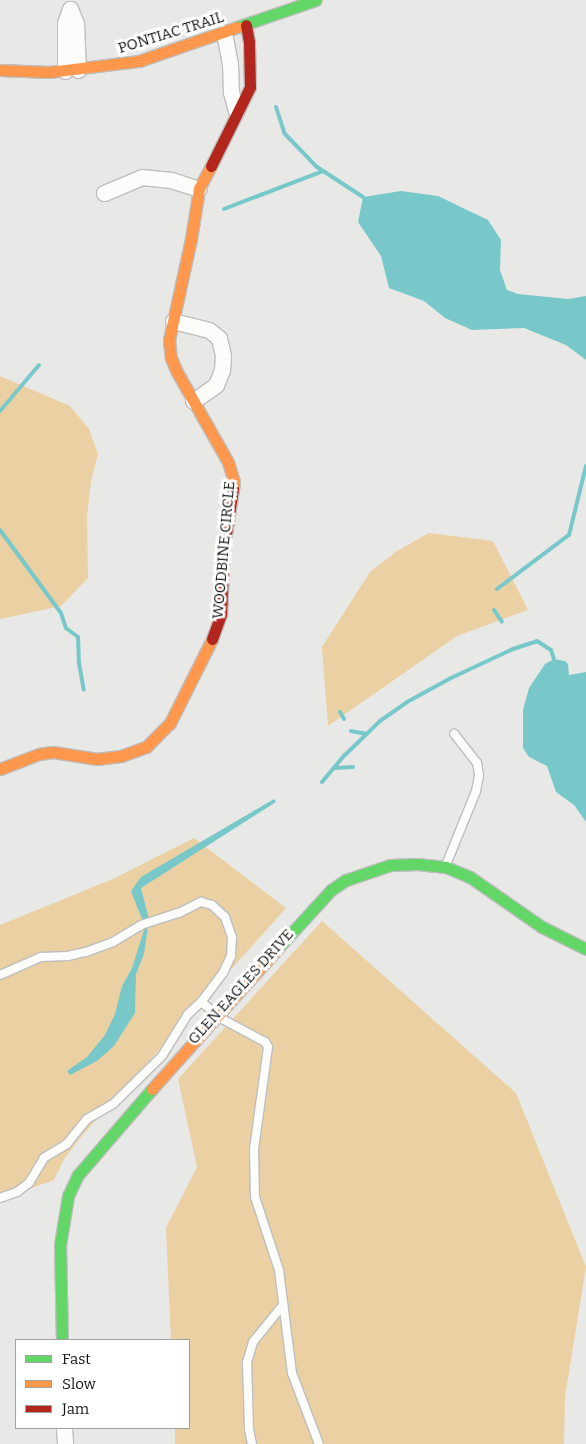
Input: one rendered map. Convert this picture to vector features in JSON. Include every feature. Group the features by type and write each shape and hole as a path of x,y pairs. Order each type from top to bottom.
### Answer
{"street":[{"name":"PONTIAC TRAIL","path":"0,70 71,71 139,61 316,0"},
{"path":"70,5 76,23 71,71"},
{"name":"WOODBINE CIRCLE","path":"0,769 39,754 53,752 97,759 121,756 146,747 170,722 214,635 221,614 224,547 234,482 228,462 170,358 170,340 192,239 199,189 231,126 236,111 248,95 250,87 249,42 246,24"},
{"path":"224,33 230,64 231,92 236,111"},
{"path":"104,193 126,182 142,177 171,180 199,189"},
{"path":"173,321 209,330 219,338 223,356 222,370 216,385 193,401"},
{"name":"GLEN EAGLES DRIVE","path":"62,1339 60,1245 68,1196 78,1175 105,1140 296,926 331,890 346,880 390,865 417,864 446,867 470,877 542,927 586,949"},
{"path":"64,1429 65,1444"}],"lane":[{"path":"446,867 476,791 479,775 478,763 454,734"},
{"path":"0,975 41,957 68,956 86,952 112,942 141,925 179,913 201,902 212,905 226,917 232,937 230,956 223,973 202,1002 188,1014 162,1056 113,1104 87,1119 67,1144 44,1158 29,1183 17,1192 0,1198"},
{"path":"202,1002 216,1015 265,1042 268,1047 254,1149 255,1197 279,1270 292,1373 319,1444"},
{"path":"252,1444 249,1429 246,1362 253,1342 283,1305"}],"shaded area":[{"path":"0,376 70,406 89,429 98,454 91,481 87,516 88,578 61,606 0,619"},
{"path":"429,533 493,541 528,610 457,636 328,726 322,647 370,572 397,551"},
{"path":"194,838 286,908 81,1137 64,1159 54,1180 0,1199 0,925 113,879"},
{"path":"322,921 516,1093 586,1267 565,1397 564,1444 175,1444 175,1429 190,1429 190,1339 171,1339 166,1228 197,1167 178,1079"}],"water":[{"path":"401,191 438,196 488,220 501,240 500,270 507,290 518,294 568,299 586,296 586,360 566,345 524,328 472,330 445,318 424,301 389,288 381,256 358,222 363,197"},
{"path":"554,659 565,661 568,664 569,675 586,672 586,822 574,805 556,792 547,766 529,757 523,748 523,710 529,688 545,664"},
{"path":"274,799 276,802 141,888 149,919 144,954 136,974 135,1013 114,1046 97,1061 70,1075 67,1071 87,1057 105,1035 115,1014 122,986 132,968 145,927 131,891 141,877"}],"waterway":[{"path":"276,107 285,134 317,167 363,197"},
{"path":"224,209 323,171"},
{"path":"0,411 39,365"},
{"path":"497,589 569,535 586,466"},
{"path":"0,530 61,613 66,628 78,637 79,663 84,690"},
{"path":"494,610 502,622"},
{"path":"322,782 345,755 380,721 407,702 451,678 513,649 537,641 551,650 554,659"},
{"path":"340,712 344,719"},
{"path":"351,731 367,734"},
{"path":"335,768 353,767"}],"traffic: fast":[{"path":"237,27 316,0"},
{"path":"278,948 331,890 346,880 390,865 417,864 446,867 470,877 542,927 586,949"},
{"path":"62,1339 60,1245 68,1196 78,1175 152,1089"}],"traffic: slow":[{"path":"0,70 49,72 139,61 237,27"},
{"path":"211,166 199,189 191,239 169,340 171,358 177,372 228,462 234,482 233,489"},
{"path":"0,769 39,754 53,752 97,759 121,756 146,747 170,723 212,639"},
{"path":"152,1089 278,948"}],"traffic: jam":[{"path":"211,166 250,87 249,42 246,25"},
{"path":"212,639 221,614 224,547 233,489"}]}
